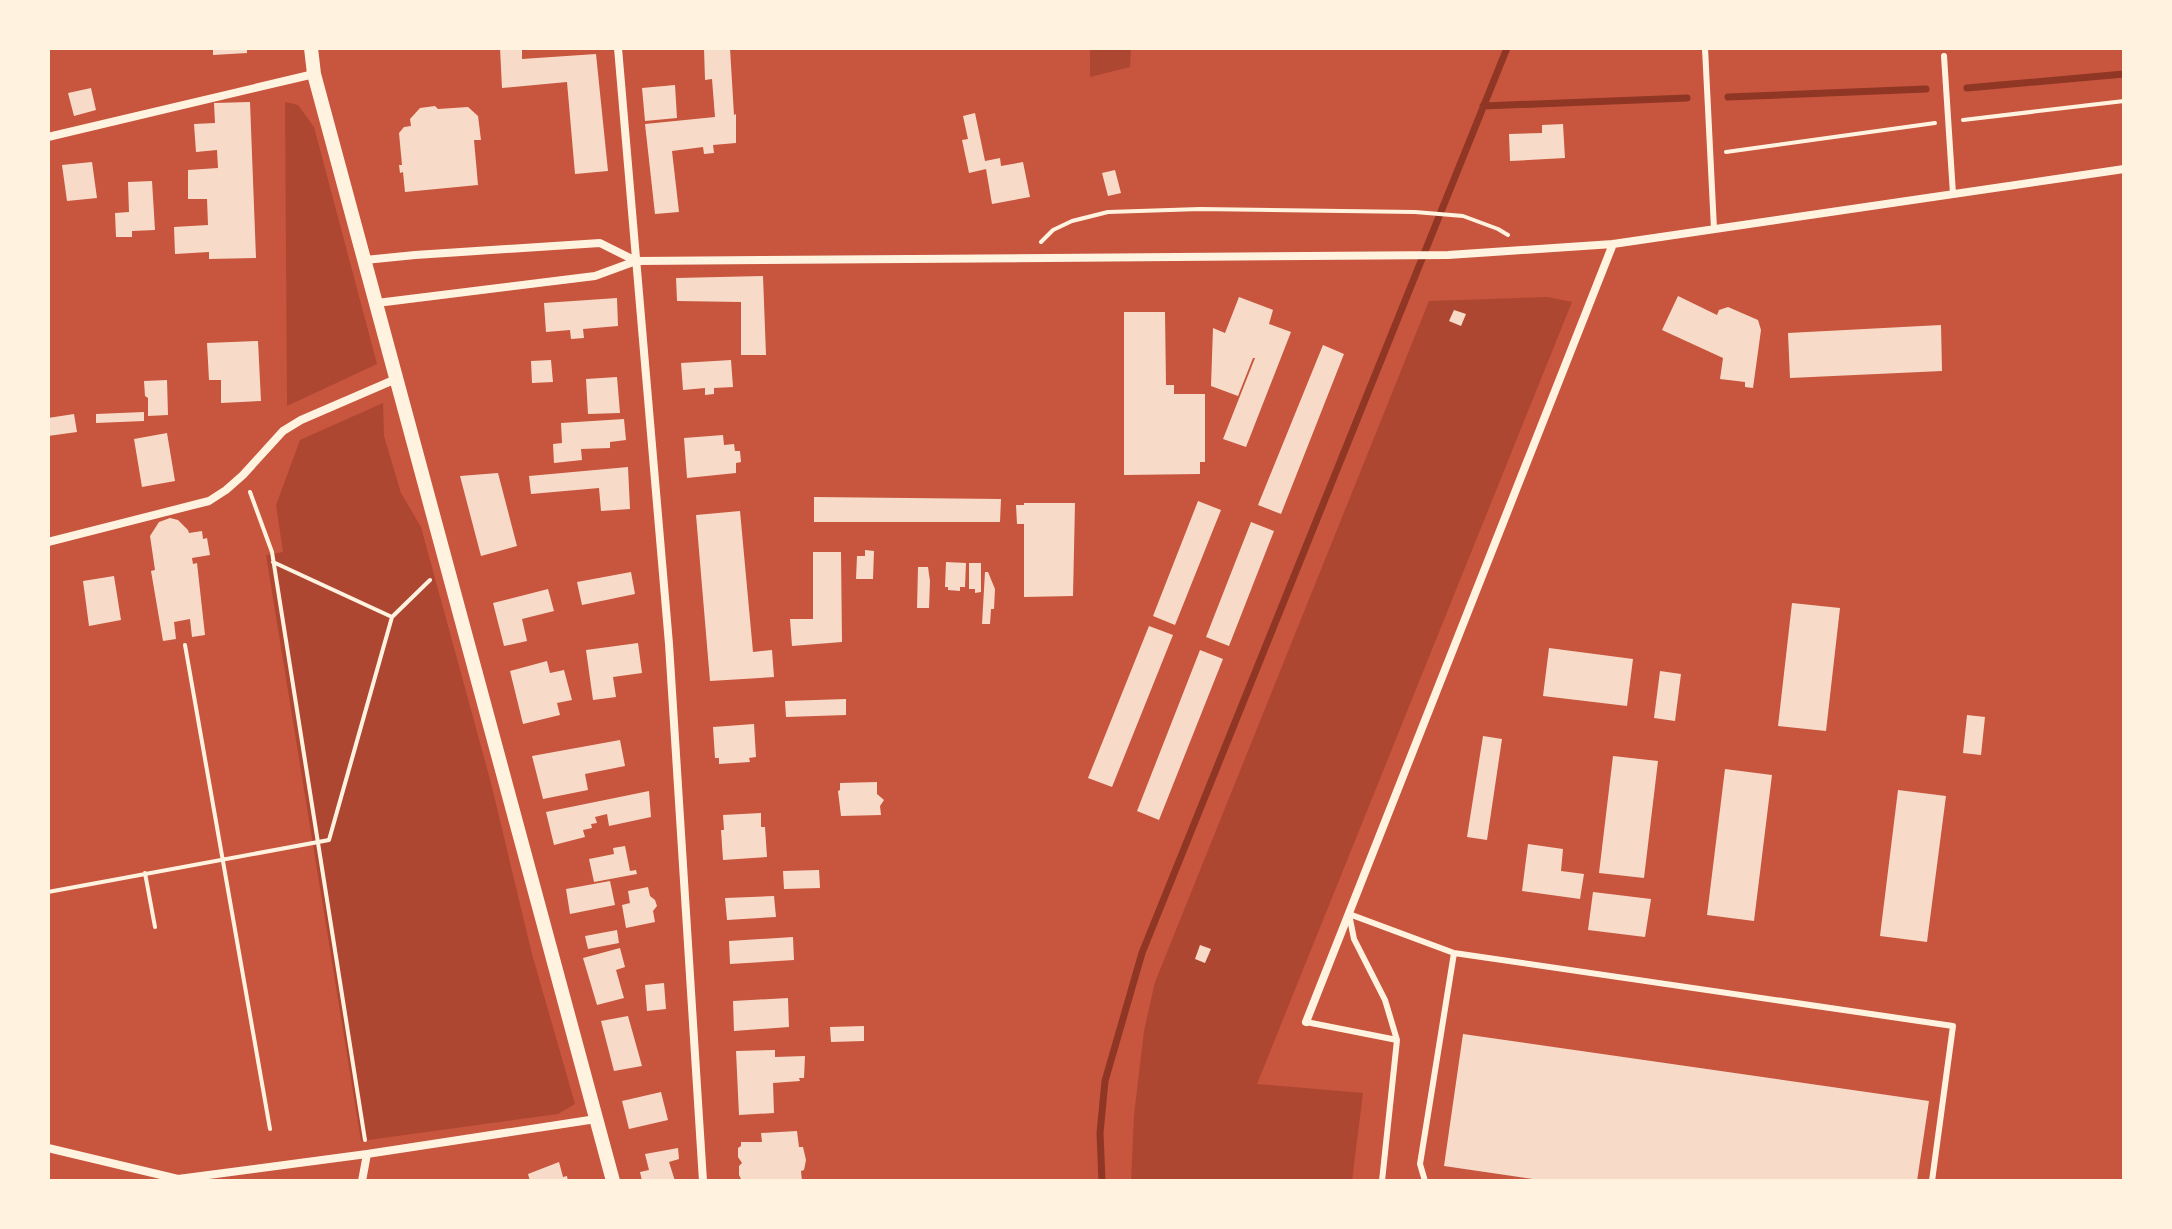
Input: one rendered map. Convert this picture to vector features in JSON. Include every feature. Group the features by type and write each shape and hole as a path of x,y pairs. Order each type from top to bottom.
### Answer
{"street":[{"path":"311,48 314,74 613,1181"},
{"path":"618,48 669,644 703,1181"},
{"path":"48,137 314,74"},
{"path":"377,303 595,276 636,261 1399,256 1613,244 2124,169"},
{"path":"365,260 600,243 636,261"},
{"path":"1306,1022 1613,244"},
{"path":"48,542 209,501 243,475 292,425 396,379"},
{"path":"48,1148 178,1179 596,1119"},
{"path":"362,1181 367,1154"}],"lane":[{"path":"1705,48 1714,229"},
{"path":"1944,56 1953,194"},
{"path":"1349,914 1454,953 1953,1026 1932,1181"},
{"path":"1349,914 1354,939 1385,1000 1397,1040 1382,1181"},
{"path":"1425,1181 1420,1164 1454,953"},
{"path":"1306,1022 1397,1040"}],"path":[{"path":"1710,154 1948,121 2124,101"},
{"path":"1026,258 1053,230 1072,221 1108,212 1200,209 1415,212 1463,216 1498,229 1532,249"},
{"path":"243,475 272,552 367,1154"},
{"path":"273,562 392,617"},
{"path":"48,892 329,840 392,617 446,564"},
{"path":"185,645 270,1129"},
{"path":"145,873 155,927"}],"shaded area":[{"path":"1090,48 1131,48 1130,67 1090,77"},
{"path":"285,102 298,105 314,127 377,364 287,406"},
{"path":"1547,297 1572,302 1257,1084 1363,1093 1352,1181 1131,1181 1134,1115 1144,1031 1155,982 1429,301"},
{"path":"383,403 384,436 401,493 421,527 491,783 532,954 575,1104 558,1114 361,1141 266,555 283,552 276,505 300,440"}],"building":[{"path":"213,48 247,48 247,53 213,55"},
{"path":"500,48 522,48 522,59 596,54 608,171 575,174 567,82 502,88"},
{"path":"704,48 730,48 736,143 713,145 714,153 704,154 703,147 672,151 679,212 655,214 645,124 715,117 712,79 705,80"},
{"path":"675,85 677,118 645,121 642,88"},
{"path":"91,88 96,110 74,116 68,93"},
{"path":"250,102 256,258 209,259 209,252 175,254 174,227 208,225 207,199 188,199 188,170 218,168 217,150 196,152 194,124 215,123 214,103"},
{"path":"435,106 438,109 468,107 478,116 481,140 474,140 478,185 405,192 399,165 402,165 399,133 404,127 411,126 410,119 420,108"},
{"path":"975,113 985,161 1000,158 1001,166 1023,162 1030,197 992,204 986,169 969,173 962,140 968,139 963,116"},
{"path":"1563,124 1565,158 1510,161 1509,134 1542,133 1542,125"},
{"path":"92,162 97,198 67,201 62,165"},
{"path":"1115,170 1121,193 1108,196 1102,173"},
{"path":"152,181 155,230 132,231 132,237 116,237 115,213 129,212 128,182"},
{"path":"763,276 766,355 741,355 741,302 677,301 676,278"},
{"path":"1678,296 1717,315 1719,310 1728,307 1758,320 1761,330 1753,388 1745,387 1745,382 1720,379 1723,358 1662,330"},
{"path":"1239,297 1273,310 1269,324 1291,332 1246,447 1223,439 1255,358 1238,396 1211,386 1213,328 1225,333"},
{"path":"617,298 618,326 583,329 584,338 571,339 570,330 546,332 544,303"},
{"path":"1454,310 1466,314 1461,326 1449,321"},
{"path":"1124,312 1165,312 1166,385 1174,385 1174,394 1205,394 1205,462 1200,462 1200,474 1124,475"},
{"path":"1941,325 1942,371 1790,378 1788,333"},
{"path":"258,341 261,401 221,403 221,380 209,380 207,343"},
{"path":"1323,345 1344,354 1281,514 1258,505"},
{"path":"551,360 553,382 532,383 531,361"},
{"path":"731,360 733,387 714,388 714,394 705,395 705,388 683,390 681,363"},
{"path":"617,377 620,413 588,414 586,379"},
{"path":"167,380 168,415 148,416 144,381"},
{"path":"144,412 144,421 96,423 96,414"},
{"path":"74,414 77,432 48,436 48,418"},
{"path":"624,419 626,440 610,442 610,448 581,449 582,460 554,463 553,444 562,443 561,423"},
{"path":"167,433 175,481 142,487 134,439"},
{"path":"723,435 724,445 734,444 735,451 740,451 741,462 736,463 736,473 687,478 684,438"},
{"path":"628,467 630,509 601,511 599,488 531,494 529,476"},
{"path":"498,473 517,546 481,556 460,476"},
{"path":"814,497 1001,499 1000,522 814,522"},
{"path":"1198,501 1221,510 1175,625 1153,616"},
{"path":"1075,503 1073,596 1024,597 1024,524 1017,524 1016,505"},
{"path":"740,511 753,652 772,650 774,677 710,681 696,515"},
{"path":"170,518 178,520 189,533 202,531 203,539 207,538 210,555 192,558 193,564 197,563 205,635 192,637 190,619 174,622 176,639 163,641 151,571 155,570 150,536 159,522"},
{"path":"1251,522 1274,531 1229,646 1206,637"},
{"path":"865,550 874,551 873,579 856,579 857,556 865,556"},
{"path":"813,552 841,552 842,642 792,646 790,619 813,619"},
{"path":"946,562 966,563 965,587 960,587 960,591 945,587"},
{"path":"969,563 981,563 981,592 975,593 975,589 969,589"},
{"path":"918,567 928,567 929,608 917,608"},
{"path":"631,572 635,594 582,605 577,582"},
{"path":"985,572 988,572 995,589 990,624 982,624"},
{"path":"114,576 121,620 89,626 83,581"},
{"path":"548,589 554,611 522,619 527,641 504,646 493,603"},
{"path":"1792,603 1840,608 1826,731 1778,726"},
{"path":"1149,626 1173,635 1112,787 1088,778"},
{"path":"638,643 642,673 613,677 616,697 593,700 586,650"},
{"path":"1549,648 1633,659 1627,706 1543,696"},
{"path":"1200,650 1223,659 1159,820 1137,811"},
{"path":"547,661 550,673 564,670 572,700 557,703 560,715 523,724 510,671"},
{"path":"1660,671 1681,674 1675,721 1654,718"},
{"path":"846,699 846,715 786,717 785,701"},
{"path":"1967,715 1985,717 1981,755 1963,753"},
{"path":"754,724 756,757 749,758 750,762 719,764 719,758 715,758 713,727"},
{"path":"1483,736 1502,739 1487,840 1467,837"},
{"path":"620,740 625,766 585,774 588,790 543,799 532,756"},
{"path":"1613,756 1658,761 1644,878 1599,873"},
{"path":"1725,769 1772,775 1754,921 1707,915"},
{"path":"877,782 877,794 884,800 880,806 881,815 841,816 840,783"},
{"path":"1898,790 1946,796 1927,942 1880,936"},
{"path":"649,791 651,817 609,826 607,814 595,817 597,823 583,830 585,837 554,845 546,812"},
{"path":"761,813 767,857 723,860 723,815"},
{"path":"1528,844 1563,849 1561,871 1584,874 1580,899 1522,891"},
{"path":"625,846 630,871 636,870 637,874 594,882 589,859 614,854 613,848"},
{"path":"819,870 820,888 784,889 783,871"},
{"path":"610,881 615,905 570,914 566,889"},
{"path":"648,887 657,906 653,911 655,922 626,928 622,905 630,903 628,891"},
{"path":"1593,892 1651,899 1645,937 1588,930"},
{"path":"774,896 776,917 727,920 725,898"},
{"path":"617,930 619,943 588,949 585,936"},
{"path":"793,937 794,960 730,964 729,941"},
{"path":"1200,945 1211,949 1205,963 1195,959"},
{"path":"620,948 625,967 616,970 624,998 597,1005 583,958"},
{"path":"664,983 666,1009 647,1011 645,985"},
{"path":"788,998 789,1027 734,1031 733,1001"},
{"path":"628,1016 642,1066 614,1071 601,1021"},
{"path":"864,1026 864,1041 831,1042 830,1027"},
{"path":"1463,1034 1929,1101 1917,1181 1547,1181 1444,1166"},
{"path":"775,1050 775,1057 805,1056 804,1078 773,1083 774,1113 739,1115 736,1051"},
{"path":"661,1092 668,1120 629,1129 622,1101"},
{"path":"797,1131 799,1147 803,1147 806,1160 801,1171 802,1181 742,1181 739,1166 742,1163 738,1157 741,1142 762,1142 761,1133"},
{"path":"678,1148 679,1159 669,1162 675,1181 642,1181 640,1172 649,1170 645,1154"},
{"path":"559,1162 563,1177 567,1176 568,1181 530,1181 528,1174"}],"waterway":[{"path":"1102,1181 1100,1133 1105,1081 1142,953 1507,48"},
{"path":"1967,88 2124,74"},
{"path":"1728,97 1926,89"},
{"path":"1483,106 1687,98"}]}
